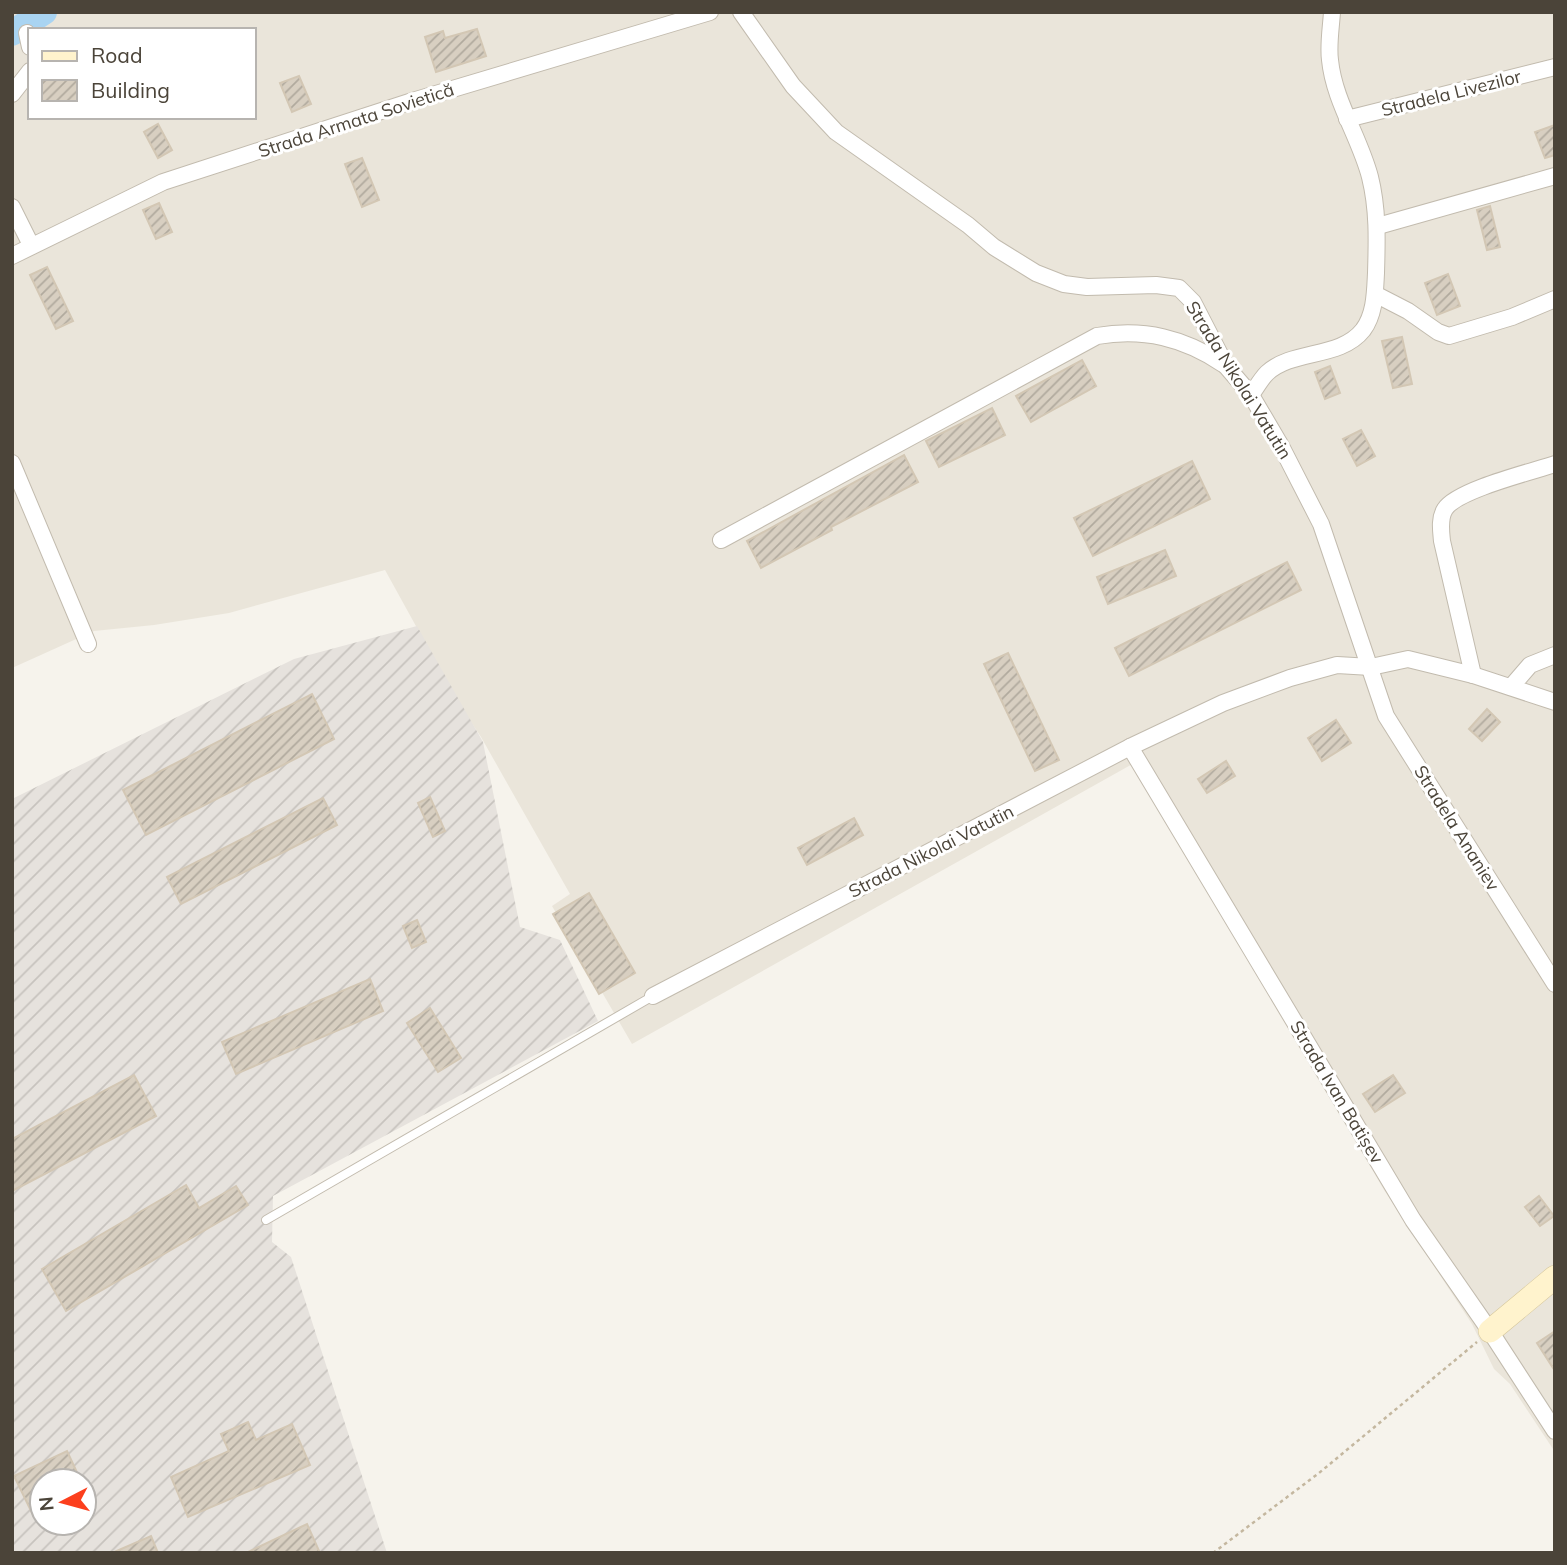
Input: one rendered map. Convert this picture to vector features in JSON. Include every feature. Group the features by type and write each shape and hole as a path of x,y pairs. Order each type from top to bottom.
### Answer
{"street":[{"name":"Strada Armata Sovietică","path":"12,256 163,182 409,102 710,12"},
{"name":"Strada Nikolai Vatutin","path":"741,12 793,86 836,132 968,225 994,247 1036,273 1064,284 1156,285 1179,288 1194,302 1226,366 1251,395 1281,446 1321,524 1371,667"},
{"path":"1251,395 1267,373 1287,360 1336,347 1352,339 1363,330 1371,315 1375,294 1378,226 1370,176 1347,119 1330,61 1332,12"},
{"name":"Stradela Livezilor","path":"1347,119 1555,67"},
{"path":"12,94 28,74"},
{"path":"1378,226 1555,176"},
{"path":"12,207 31,245"},
{"path":"1375,294 1449,336 1512,317 1555,299"},
{"path":"721,540 1097,336 1139,332 1161,337 1199,349 1226,366"},
{"path":"12,463 88,644"},
{"path":"1473,674 1442,541 1441,523 1444,510 1454,500 1468,493 1555,464"},
{"path":"1511,687 1530,665 1555,655"},
{"name":"Strada Nikolai Vatutin","path":"653,996 1130,747 1223,703 1290,678 1337,665 1371,667 1408,659 1473,674 1555,702"},
{"name":"Stradela Ananiev","path":"1371,667 1386,716 1555,984"},
{"name":"Strada Ivan Batișev","path":"1130,747 1413,1220 1555,1431"},
{"path":"1490,1331 1555,1277"}],"lane":[{"path":"266,1220 653,996"}],"path":[{"path":"1213,1553 1320,1473 1490,1331"}],"shaded area":[{"path":"12,12 1555,12 1555,1452 1510,1384 1494,1369 1472,1324 1384,1190 1136,762 632,1044 552,906 570,894 481,737 459,704 385,570 229,613 94,631 12,668"},
{"path":"417,626 483,742 520,927 560,940 598,1021 273,1196 272,1242 291,1257 387,1553 12,1553 12,799 294,659"}],"building":[{"path":"477,29 486,56 436,72 425,37 443,31 445,38"},
{"path":"299,76 311,104 292,112 280,83"},
{"path":"158,124 172,150 158,158 144,132"},
{"path":"1555,125 1555,155 1545,158 1535,132"},
{"path":"362,158 379,200 362,207 345,164"},
{"path":"159,203 172,232 156,239 143,210"},
{"path":"1490,206 1500,247 1487,250 1477,210"},
{"path":"47,267 73,321 56,329 30,275"},
{"path":"1448,274 1460,306 1437,315 1425,283"},
{"path":"1402,337 1412,384 1393,388 1382,341"},
{"path":"1082,360 1096,386 1031,422 1016,396"},
{"path":"1330,366 1340,393 1325,399 1315,372"},
{"path":"992,408 1005,435 939,467 926,441"},
{"path":"1361,430 1375,456 1357,466 1343,439"},
{"path":"904,455 918,482 831,527 832,530 761,568 747,541"},
{"path":"1192,461 1210,499 1093,556 1074,518"},
{"path":"1165,550 1176,576 1108,604 1097,577"},
{"path":"1287,562 1301,590 1129,676 1115,648"},
{"path":"1008,653 1059,760 1035,771 984,664"},
{"path":"312,694 334,739 146,835 123,790"},
{"path":"1487,709 1500,722 1482,741 1469,729"},
{"path":"1336,720 1351,743 1322,761 1308,738"},
{"path":"1226,761 1235,776 1207,793 1198,779"},
{"path":"430,797 445,831 433,837 418,803"},
{"path":"323,798 337,825 181,904 167,877"},
{"path":"854,818 863,835 807,865 798,848"},
{"path":"589,893 635,973 599,994 553,914"},
{"path":"417,920 426,942 412,948 403,926"},
{"path":"370,979 383,1011 236,1074 222,1042"},
{"path":"430,1008 461,1058 438,1072 407,1023"},
{"path":"134,1075 156,1116 12,1191 12,1139"},
{"path":"1393,1075 1405,1093 1375,1112 1363,1094"},
{"path":"186,1185 199,1208 236,1186 248,1205 66,1311 42,1269"},
{"path":"1539,1196 1554,1216 1540,1226 1525,1207"},
{"path":"1555,1331 1555,1371 1537,1343"},
{"path":"248,1422 256,1440 292,1424 310,1465 188,1517 171,1477 229,1451 221,1434"},
{"path":"67,1451 74,1467 33,1467"},
{"path":"28,1469 28,1505 14,1476"},
{"path":"307,1524 320,1553 246,1553"},
{"path":"151,1536 158,1553 112,1553"}],"waterway":[{"path":"12,33 44,12"}]}
